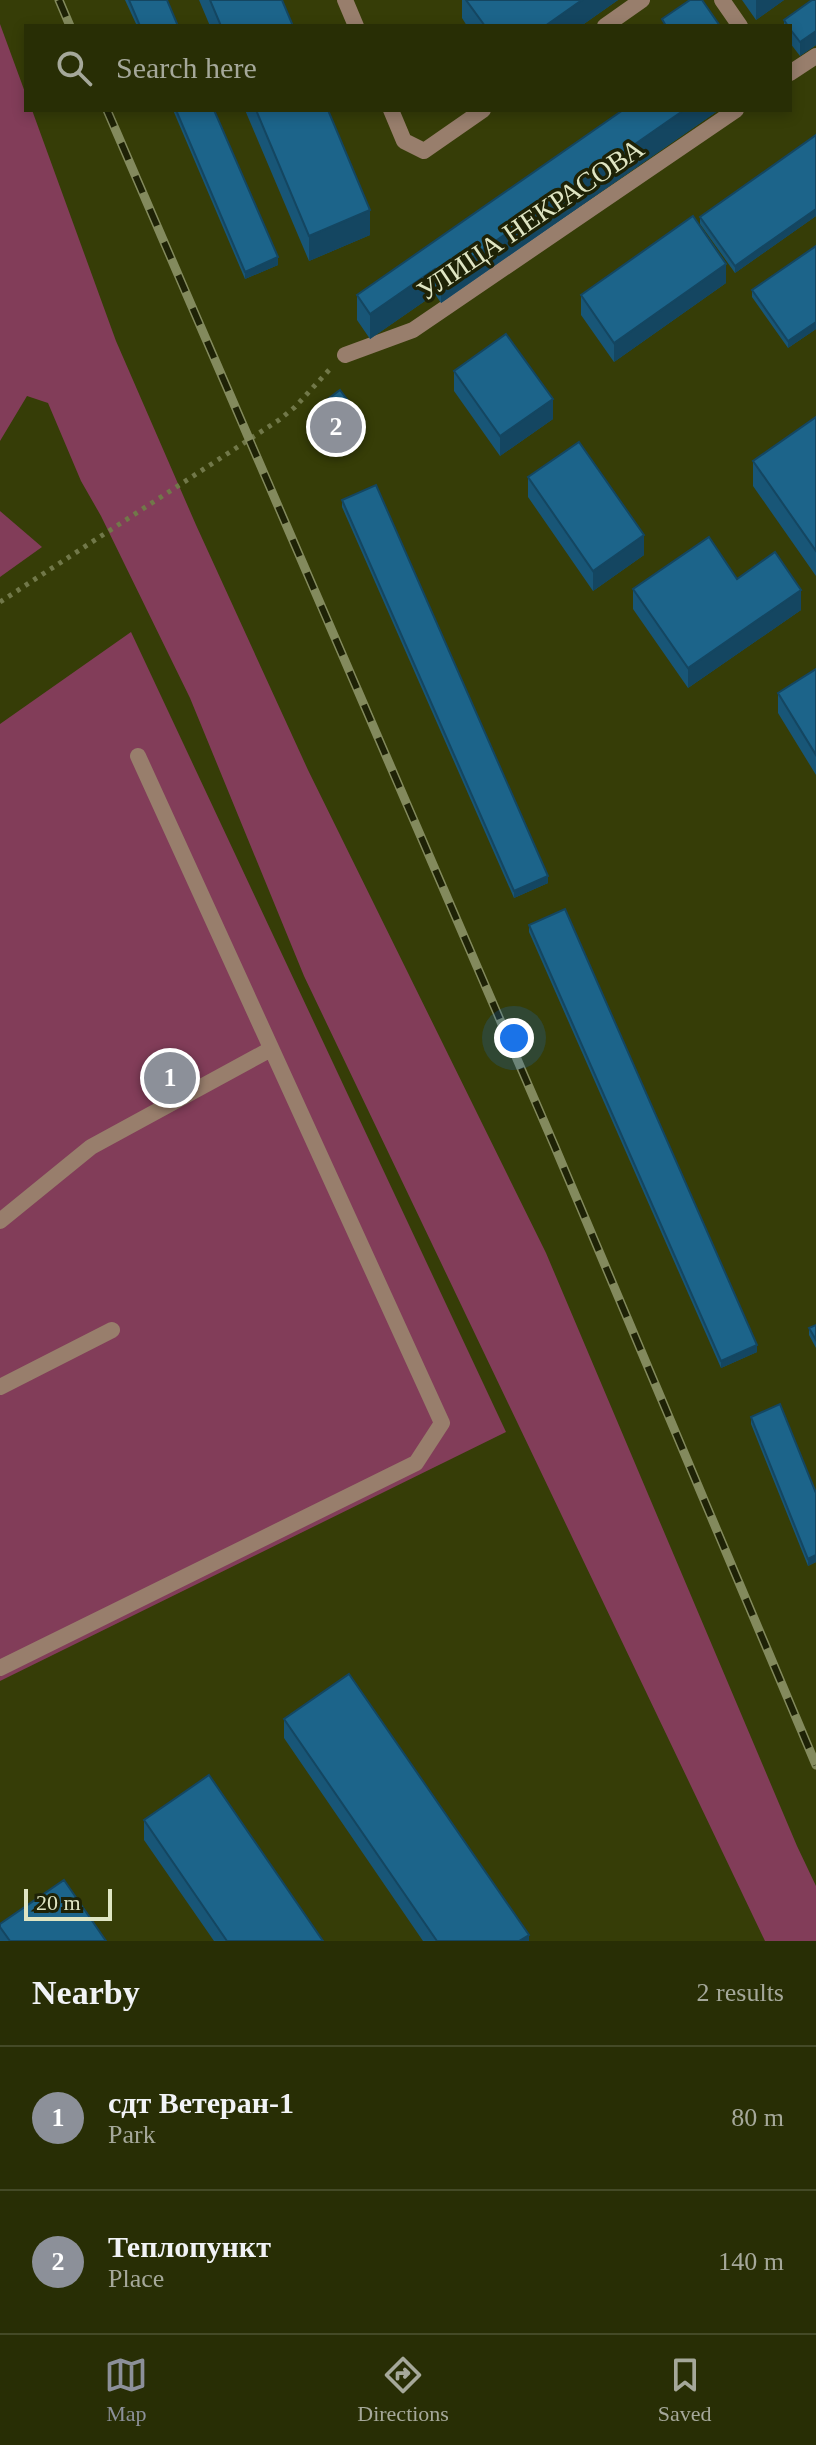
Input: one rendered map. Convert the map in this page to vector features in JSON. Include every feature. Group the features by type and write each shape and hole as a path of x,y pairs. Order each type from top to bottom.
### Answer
{"lane":[{"path":"345,0 355,24"},
{"path":"608,24 642,0"},
{"path":"722,0 739,24"},
{"path":"792,72 816,56"},
{"path":"392,112 404,141 424,151 480,112"},
{"name":"УЛИЦА НЕКРАСОВА","path":"345,355 413,330 733,112"},
{"path":"0,1668 416,1463 442,1423 138,756"},
{"path":"0,1221 91,1147 271,1049"},
{"path":"0,1387 112,1330"}],"path":[{"path":"0,602 279,420 345,355"}],"shaded area":[{"path":"0,24 24,90 24,112 33,112 116,341 196,525 308,770 546,1253 816,1886 816,1941 765,1941 304,976 190,698 81,481 48,403 27,396 0,441"},
{"path":"0,511 42,547 0,577"},
{"path":"131,632 506,1432 0,1681 0,724"}],"building":[{"path":"129,0 167,0 177,24 139,24"},
{"path":"210,0 282,0 292,24 220,24"},
{"path":"466,0 582,0 548,24 484,24"},
{"path":"690,0 702,0 719,24 665,24 662,19"},
{"path":"816,0 816,31 800,42 792,32 792,24 784,20"},
{"path":"177,112 215,112 278,257 245,272"},
{"path":"257,112 329,112 370,210 309,236"},
{"path":"620,112 681,112 441,279 435,269 370,314 357,295"},
{"path":"816,135 816,209 735,266 700,217"},
{"path":"693,216 726,264 614,343 581,295"},
{"path":"816,246 816,322 788,341 752,290"},
{"path":"506,334 553,399 500,436 454,371"},
{"path":"340,390 359,415 331,436 312,411"},
{"path":"816,417 816,551 753,461"},
{"path":"579,442 644,535 593,571 528,477"},
{"path":"376,485 548,876 514,891 342,500"},
{"path":"709,537 737,579 775,552 801,590 688,668 633,589"},
{"path":"816,669 816,755 778,693"},
{"path":"565,909 757,1345 721,1361 529,925"},
{"path":"816,1325 816,1340 809,1328"},
{"path":"780,1404 816,1493 816,1555 808,1559 751,1417"},
{"path":"349,1674 529,1935 519,1941 437,1941 284,1719"},
{"path":"209,1775 323,1941 227,1941 144,1820"},
{"path":"64,1880 106,1941 10,1941 0,1924"}],"railway":[{"path":"59,0 69,24"},
{"path":"108,112 555,1147 816,1765"}],"place":[{"name":"Теплопункт","path":"336,427"},
{"name":"сдт Ветеран-1","path":"170,1078"}]}
